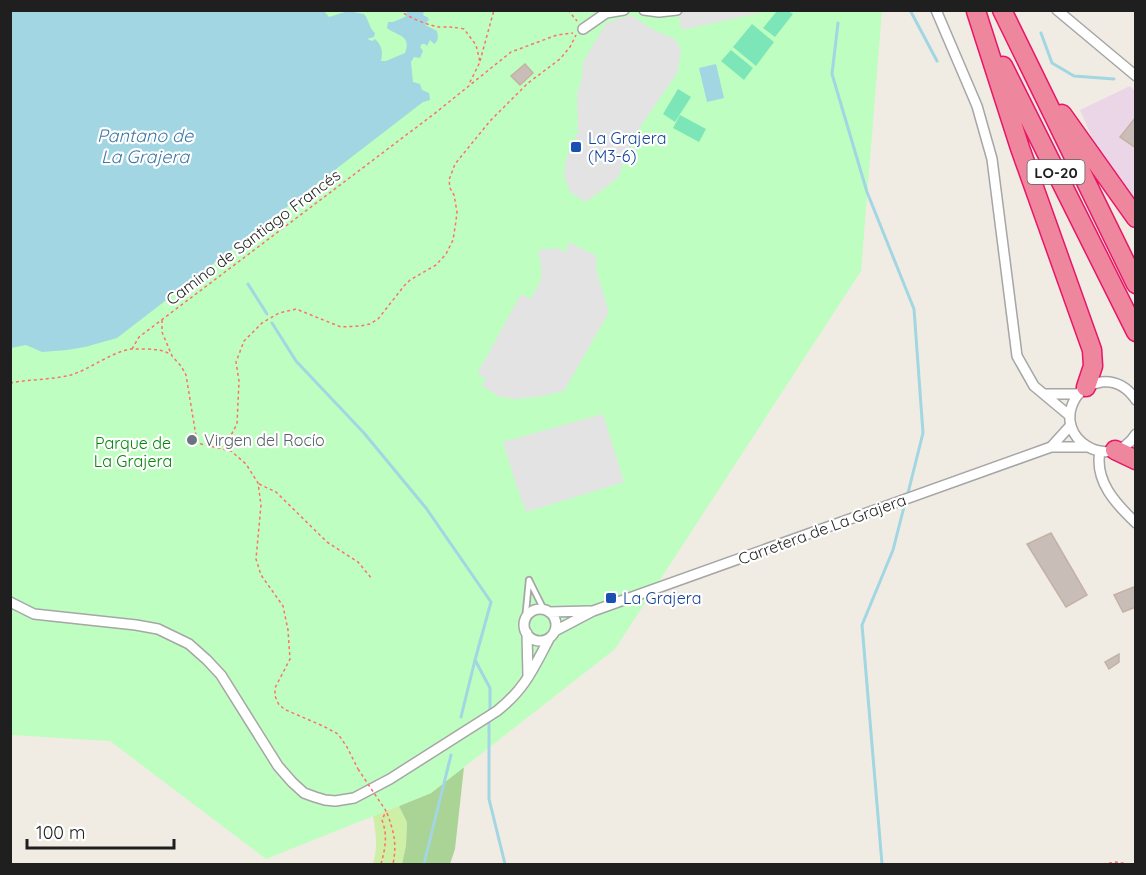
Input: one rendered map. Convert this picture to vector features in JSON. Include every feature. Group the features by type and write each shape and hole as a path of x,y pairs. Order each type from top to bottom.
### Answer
{"highway":[{"path":"1003,10 1051,98 1136,218"},
{"name":"LO-20","path":"1003,10 1136,284"},
{"path":"976,11 1020,148 1092,350 1094,366 1082,390"},
{"name":"LO-20","path":"976,11 1136,332"},
{"path":"1107,451 1136,460"}],"street":[{"path":"581,31 606,13 624,10"},
{"path":"644,10 659,12 677,10"},
{"path":"936,10 977,106 992,159 1017,356 1034,386 1046,394 1070,420"},
{"path":"1057,10 1136,76"},
{"path":"1046,394 1082,390 1095,383 1106,382 1124,387 1134,396"},
{"path":"1082,390 1071,408 1070,420 1074,434 1086,447"},
{"name":"Carretera de La Grajera","path":"1051,447 1070,420"},
{"path":"1136,434 1129,442 1107,451 1098,460 1099,472 1104,484 1119,507 1136,523"},
{"name":"Carretera de La Grajera","path":"552,635 593,611 1051,447 1086,447 1107,451"},
{"path":"10,602 34,614 158,629 189,644 221,675 278,766 304,792 325,800 354,798 390,779 498,711 521,688 528,678 552,635 556,620 546,611 533,611 525,621 528,678"},
{"name":"Carretera de La Grajera","path":"546,611 593,611"},
{"path":"527,633 534,640 539,641 552,635"}],"lane":[{"path":"525,621 529,580 546,611"}],"path":[{"path":"399,10 429,24 464,28 476,45 480,62"},
{"name":"Camino de Santiago Francés","path":"258,483 246,464 231,451 201,444 196,436 186,375 172,356 162,332 162,319 434,114 468,85 480,62 494,10"},
{"path":"568,10 581,31"},
{"path":"468,85 511,52 557,35 581,31"},
{"path":"220,448 229,439 237,424 239,381 236,362 244,341 262,323 279,312 296,309 341,327 370,324 378,319 410,280 436,265 446,254 453,240 457,212 449,180 455,164 490,121 528,84 560,58 581,31"},
{"path":"132,349 139,337 162,319"},
{"path":"10,383 71,375 132,349 158,350 172,356"},
{"path":"258,483 276,492 327,542 358,562 372,579"},
{"path":"258,483 261,505 256,559 261,575 283,606 288,630 290,659 275,688 275,696 279,705 286,710 338,734 386,811 394,834 396,853 393,864"},
{"path":"381,864 386,847 382,820 386,811"},
{"path":"1103,864 1116,862 1130,864"}],"shaded area":[{"path":"677,10 767,11 682,30"},
{"path":"631,15 652,29 676,40 681,51 677,73 634,136 618,178 586,202 571,193 564,176 566,159 578,132 577,94 582,78 583,62 606,23"},
{"path":"1130,86 1135,91 1135,203 1097,149 1080,110"},
{"path":"569,242 597,256 596,269 609,312 564,391 538,397 515,399 500,397 482,386 486,379 477,374 521,294 531,299 541,279 538,250 557,248 566,252"},
{"path":"603,414 624,482 526,512 503,442"}],"green space":[{"name":"Parque de La Grajera","path":"10,11 882,11 861,271 615,649 431,793 266,859 110,741 11,735"},
{"path":"777,11 788,11 793,14 775,37 763,28"},
{"path":"752,24 774,42 756,66 733,47"},
{"path":"731,50 753,68 744,80 721,61"},
{"path":"678,89 691,97 675,122 663,114"},
{"path":"680,115 706,129 699,142 673,128"},
{"path":"464,767 455,849 450,864 402,864 406,846 407,822 399,806 431,793"},
{"path":"399,806 407,821 406,846 402,864 373,864 376,840 373,816"}],"water":[{"name":"Pantano de La Grajera","path":"11,11 324,11 329,17 348,11 364,14 375,33 374,37 367,39 372,41 375,39 381,49 381,61 386,61 405,53 407,47 405,39 387,28 388,22 405,17 407,13 404,11 424,11 423,15 429,19 425,25 437,31 438,37 434,44 430,40 427,46 422,44 420,47 423,51 420,58 414,57 411,62 413,82 420,84 422,90 429,93 430,100 423,102 117,338 67,350 42,352 26,345 11,348"},
{"path":"716,64 724,98 707,102 699,68"}],"building":[{"path":"525,64 533,73 520,85 511,76"},
{"path":"1136,117 1136,148 1120,137"},
{"path":"1051,533 1087,595 1066,607 1027,544"},
{"path":"1136,586 1136,607 1123,612 1114,595"},
{"path":"1119,654 1119,662 1109,669 1105,662"}],"waterway":[{"path":"910,10 937,61"},
{"path":"838,23 832,74 867,192 914,309 923,433 907,497"},
{"path":"1041,33 1052,63 1074,76 1114,79"},
{"path":"248,284 267,314"},
{"path":"272,323 296,361 364,433 426,508 491,602 461,717"},
{"path":"882,864 862,625 893,550 905,503"},
{"path":"475,660 490,688 490,712"},
{"path":"489,718 489,799 505,864"},
{"path":"424,864 451,755"}],"place":[{"name":"La Grajera (M3-6)","path":"576,147"},
{"name":"Virgen del Rocío","path":"192,440"},
{"name":"La Grajera","path":"611,598"}]}
